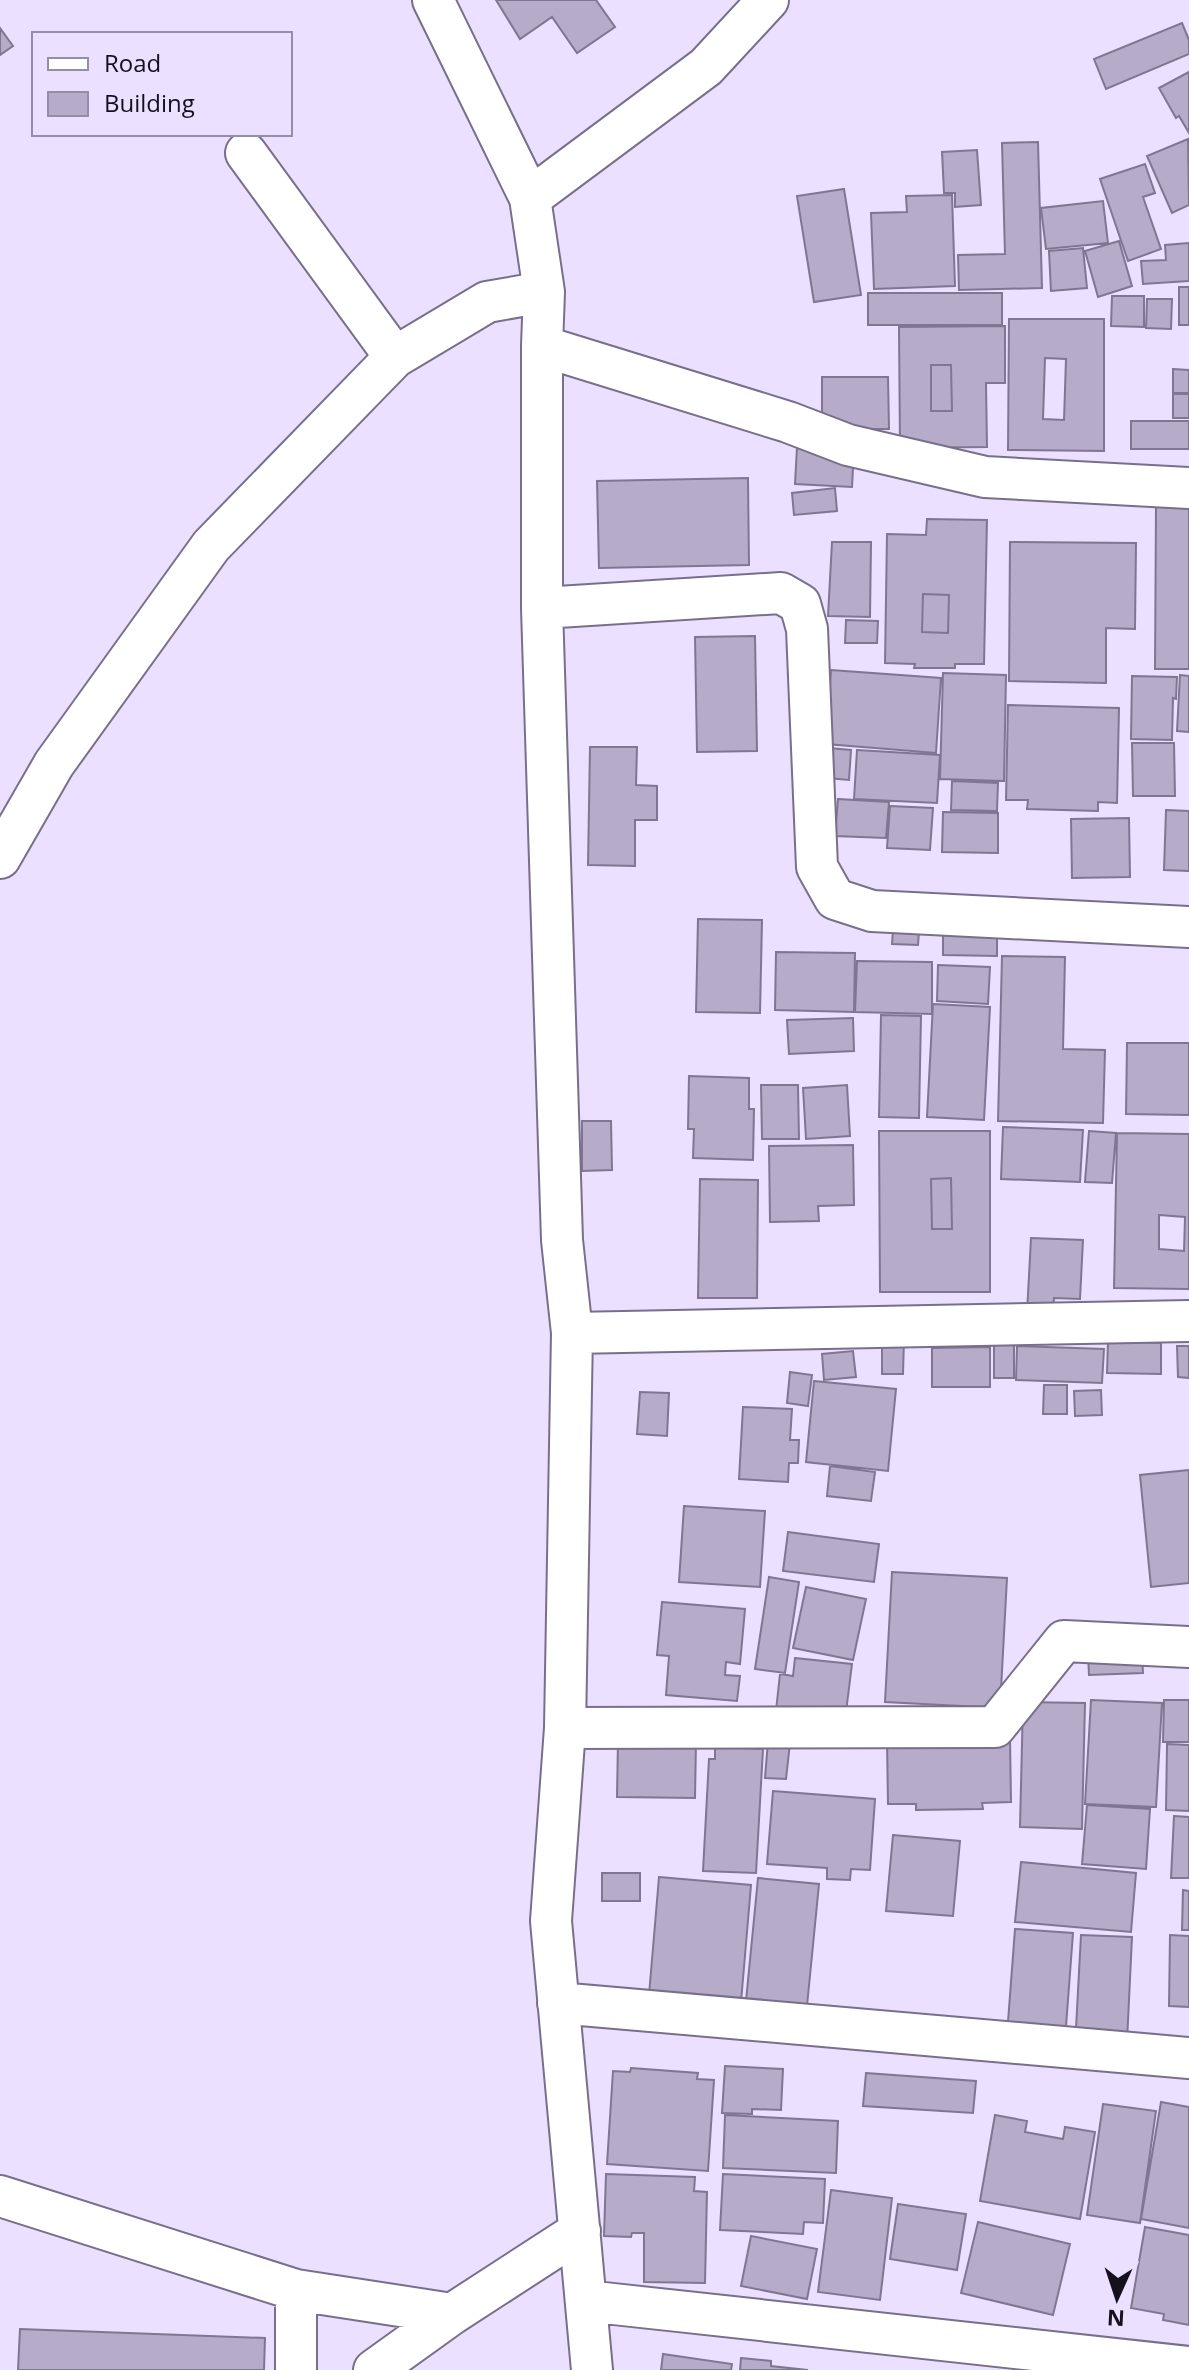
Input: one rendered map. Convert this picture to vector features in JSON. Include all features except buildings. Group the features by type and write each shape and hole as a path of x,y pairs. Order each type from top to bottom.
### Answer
{"street":[{"path":"433,0 530,198 544,292 542,608 562,1240 572,1333 565,1728 551,1921 592,2370"},
{"path":"530,198 706,67 768,0"},
{"path":"246,153 395,357"},
{"path":"0,858 54,764 211,546 395,357 487,302 544,292"},
{"path":"542,346 788,422 848,445 985,477 1189,488"},
{"path":"542,608 781,593 800,604 807,629 817,867 835,899 872,911 1189,927"},
{"path":"572,1333 1189,1321"},
{"path":"565,1728 995,1727 1064,1641 1189,1647"},
{"path":"558,2003 1189,2058"},
{"path":"0,2196 296,2290 452,2314"},
{"path":"374,2370 452,2314 580,2231"},
{"path":"296,2290 296,2370"},
{"path":"586,2301 1189,2367"}]}
